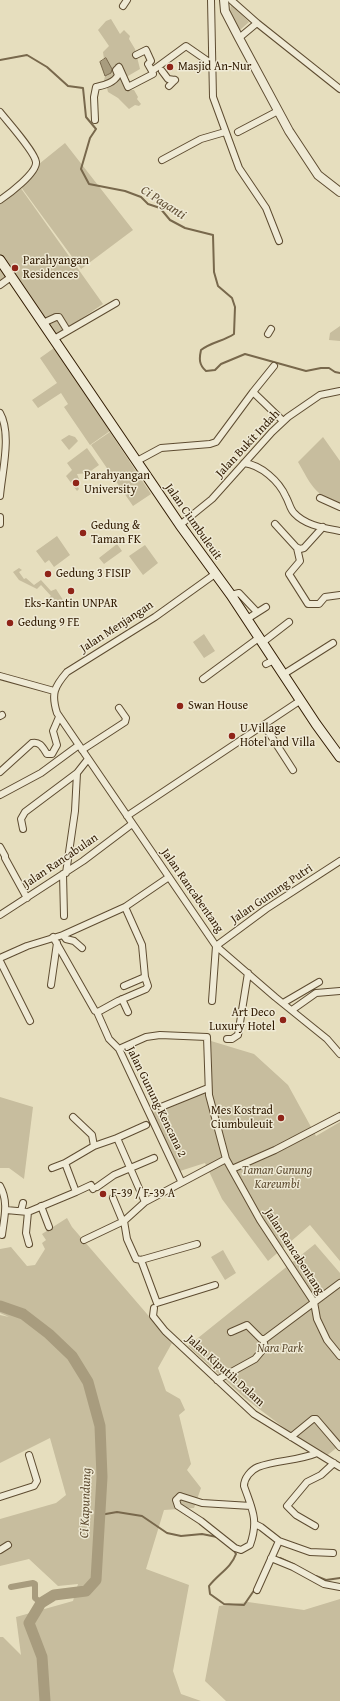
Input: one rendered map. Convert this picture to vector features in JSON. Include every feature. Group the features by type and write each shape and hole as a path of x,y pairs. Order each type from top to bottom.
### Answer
{"main road":[{"name":"Jalan Ciumbuleuit","path":"0,260 180,525 247,618 261,640 270,662 284,674 340,757"}],"street":[{"path":"211,0 213,97 239,168 266,208 279,241"},
{"path":"224,0 225,10 288,131 312,169 322,179 340,192"},
{"path":"231,0 257,23 340,89"},
{"path":"239,38 257,23"},
{"path":"95,120 94,97 96,87 108,84 117,78 118,75 116,70 119,67 128,87 152,73 186,46 212,64"},
{"path":"136,55 148,48 151,61 148,64 152,73"},
{"path":"152,73 155,75 165,70 164,78 175,80 169,86"},
{"path":"238,132 278,111"},
{"path":"0,112 26,144 36,161 36,166 16,188 0,200"},
{"path":"162,160 200,139 225,132"},
{"path":"0,285 11,277"},
{"path":"54,339 116,302"},
{"path":"44,323 59,317 67,330"},
{"path":"137,461 161,448 210,444 216,442 274,366"},
{"name":"Jalan Bukit Indah","path":"180,525 212,499 283,421 320,394 340,391"},
{"path":"253,392 283,421"},
{"path":"0,413 4,420 6,436 0,496"},
{"path":"244,463 259,467 274,480 286,495 294,513 314,525 340,531"},
{"path":"320,498 340,507"},
{"path":"0,517 0,524"},
{"path":"275,524 297,548 300,561 289,574 308,604 319,604 325,597 340,595"},
{"path":"297,548 304,548 323,528"},
{"name":"Jalan Menjangan","path":"54,691 59,681 67,672 155,616 215,574"},
{"path":"231,595 239,592 257,612"},
{"path":"247,618 266,607"},
{"path":"203,679 289,622"},
{"path":"284,674 333,644"},
{"path":"0,676 54,691 53,698 58,715 53,731 57,745 52,754 48,754 37,742 32,743 0,772"},
{"path":"127,816 301,700"},
{"path":"0,795 41,773 125,722 126,718 119,708"},
{"name":"Jalan Rancabentang","path":"58,715 216,946 328,1039 340,1054"},
{"path":"264,725 294,770"},
{"path":"23,828 21,819 25,812 77,773 88,759"},
{"path":"64,916 65,874 75,810 77,773"},
{"name":"Jalan Rancabulan","path":"0,915 65,874 132,824"},
{"path":"0,847 6,856 2,860 27,898"},
{"name":"Jalan Gunung Putri","path":"216,946 266,909 340,861"},
{"path":"30,1021 0,959 27,946 55,940 63,934 125,907 169,877"},
{"path":"96,1012 148,988 145,977 142,945 125,907"},
{"path":"63,934 66,939 74,941 82,948"},
{"path":"51,985 55,940"},
{"name":"Jalan Gunung Kencana 2","path":"55,940 96,1012 109,1039 119,1049 181,1181"},
{"path":"212,1001 216,946"},
{"path":"227,1039 236,1038 238,1035 248,973"},
{"path":"124,986 145,977"},
{"path":"283,1003 319,982"},
{"path":"292,1010 316,993 340,991"},
{"path":"122,999 128,1012"},
{"name":"Jalan Rancabentang","path":"119,1049 146,1037 160,1035 207,1038 208,1088 226,1159 260,1220 314,1302 317,1319 326,1340 340,1356"},
{"path":"161,1107 208,1088"},
{"path":"73,1116 92,1135 94,1146"},
{"path":"232,1169 274,1150 340,1116"},
{"path":"52,1168 66,1163 94,1146 146,1125"},
{"path":"117,1138 144,1202"},
{"path":"6,1210 28,1212 91,1185 95,1188 114,1175 154,1158"},
{"path":"84,1240 123,1221 144,1202 181,1181 226,1159"},
{"path":"66,1163 76,1192"},
{"path":"0,1186 5,1195 6,1210 2,1235"},
{"path":"113,1198 123,1221 136,1259 141,1260 197,1244"},
{"path":"21,1211 23,1203"},
{"path":"42,1206 49,1227"},
{"path":"28,1212 26,1233 29,1244"},
{"path":"141,1260 157,1303 215,1285"},
{"path":"263,1339 267,1338 340,1283"},
{"name":"Jalan Kiputih Dalam","path":"154,1308 153,1316 165,1331 254,1414 317,1453 338,1464"},
{"path":"217,1380 259,1355 265,1347 263,1339 248,1325 231,1332"},
{"path":"291,1437 316,1418 340,1447"},
{"path":"251,1506 202,1503 180,1496 176,1500 178,1506 201,1521 235,1548 241,1550 250,1545 255,1524 251,1506 244,1486 244,1480 258,1467 298,1459 317,1453"},
{"path":"0,1497 34,1486 37,1481 29,1455"},
{"path":"315,1526 296,1516 287,1506 307,1482 338,1464"},
{"path":"255,1524 261,1526 279,1540 310,1552 333,1553"},
{"path":"256,1590 279,1540"},
{"path":"0,1550 8,1545"},
{"path":"272,1558 293,1567 324,1584 340,1586"}],"green space":[{"path":"231,4 249,22 240,30 230,11"},
{"path":"111,19 120,34 124,30 130,36 129,39 135,49 140,69 128,76 126,80 131,90 134,90 138,97 137,99 141,104 139,106 135,105 129,109 103,86 105,76 108,75 112,69 106,58 104,59 103,52 109,46 98,30 106,21"},
{"path":"65,143 133,230 81,269 21,187 39,164"},
{"path":"20,187 103,304 54,337 11,275 0,283 0,201"},
{"path":"340,326 340,341 329,340 330,333"},
{"path":"54,348 110,431 90,445 64,407 68,404 61,393 38,408 32,400 57,383 40,358"},
{"path":"110,432 151,494 133,506 91,445"},
{"path":"69,435 75,437 78,441 69,450 61,440"},
{"path":"323,437 340,461 340,505 324,497 314,488 298,462"},
{"path":"87,448 99,465 88,473 77,474 79,479 75,482 79,489 77,491 66,476 72,470 67,463"},
{"path":"57,536 70,555 54,567 49,560 45,563 36,551"},
{"path":"117,544 122,551 104,564 99,558"},
{"path":"145,545 158,563 143,575 129,556"},
{"path":"19,568 22,570 19,572 24,579 26,578 34,585 41,580 51,591 56,589 65,603 70,604 73,607 59,606 52,609 45,600 51,596 41,585 37,589 19,580 13,572"},
{"path":"204,634 215,651 204,658 193,642"},
{"name":"Taman Gunung Kareumbi","path":"211,1041 254,1054 288,1085 316,1136 340,1122 340,1261 310,1225 268,1261 222,1199 205,1163 180,1171 153,1113 212,1085"},
{"path":"0,1097 33,1107 24,1179 9,1168 0,1168"},
{"path":"67,1218 72,1227 172,1343 158,1368 166,1391 180,1399 185,1410 179,1415 191,1464 187,1470 201,1488 194,1508 164,1510 146,1569 189,1585 173,1671 181,1694 201,1701 0,1701 0,1637 3,1637 21,1655 16,1617 73,1601 78,1584 58,1586 29,1559 0,1566 0,1519 56,1503 66,1495 50,1438 0,1463 0,1315 9,1317 0,1313 0,1249 11,1247 27,1266 35,1265 45,1249 42,1243 46,1240 42,1234"},
{"name":"Nara Park","path":"315,1244 340,1273 340,1445 324,1458 246,1399 188,1346"},
{"path":"223,1250 236,1273 225,1280 211,1257"},
{"path":"340,1599 340,1701 226,1701 205,1681 219,1606 248,1602 304,1610"}],"shaded area":[{"path":"106,58 112,69 111,73 105,76 100,62"}],"waterway":[{"name":"Ci Paganti","path":"0,60 27,55 47,67 68,86 83,88 86,117 96,129 90,138 81,169 89,184 125,191 141,197 148,204 160,208 170,220 185,228 213,235 214,272 218,286 232,298 235,307 234,334 201,350 200,362 206,371 215,370 221,364 245,354 306,371 329,368 340,373"},
{"name":"Ci Kapundung","path":"0,1306 23,1314 49,1334 72,1356 88,1382 100,1426 102,1477 96,1580 86,1591 54,1595 41,1603 29,1623 42,1657 45,1701"},
{"path":"100,1515 117,1512 142,1516 167,1533 181,1536 202,1534 217,1537"},
{"path":"233,1549 236,1554 234,1559 209,1586 210,1594 224,1604 244,1605 255,1589"},
{"path":"277,1558 295,1565"},
{"path":"316,1576 326,1580 340,1578"},
{"path":"11,1587 33,1583 35,1584 35,1598 41,1603"}],"place":[{"name":"Masjid An-Nur","path":"170,67"},
{"name":"Parahyangan Residences","path":"15,268"},
{"name":"Parahyangan University","path":"76,483"},
{"name":"Gedung & Taman FK","path":"83,533"},
{"name":"Gedung 3 FISIP","path":"48,574"},
{"name":"Eks-Kantin UNPAR","path":"71,591"},
{"name":"Gedung 9 FE","path":"10,623"},
{"name":"Swan House","path":"180,706"},
{"name":"U Village Hotel and Villa","path":"232,736"},
{"name":"Art Deco Luxury Hotel","path":"283,1020"},
{"name":"Mes Kostrad Ciumbuleuit","path":"281,1118"},
{"name":"F-39 / F-39 A","path":"103,1194"}]}
